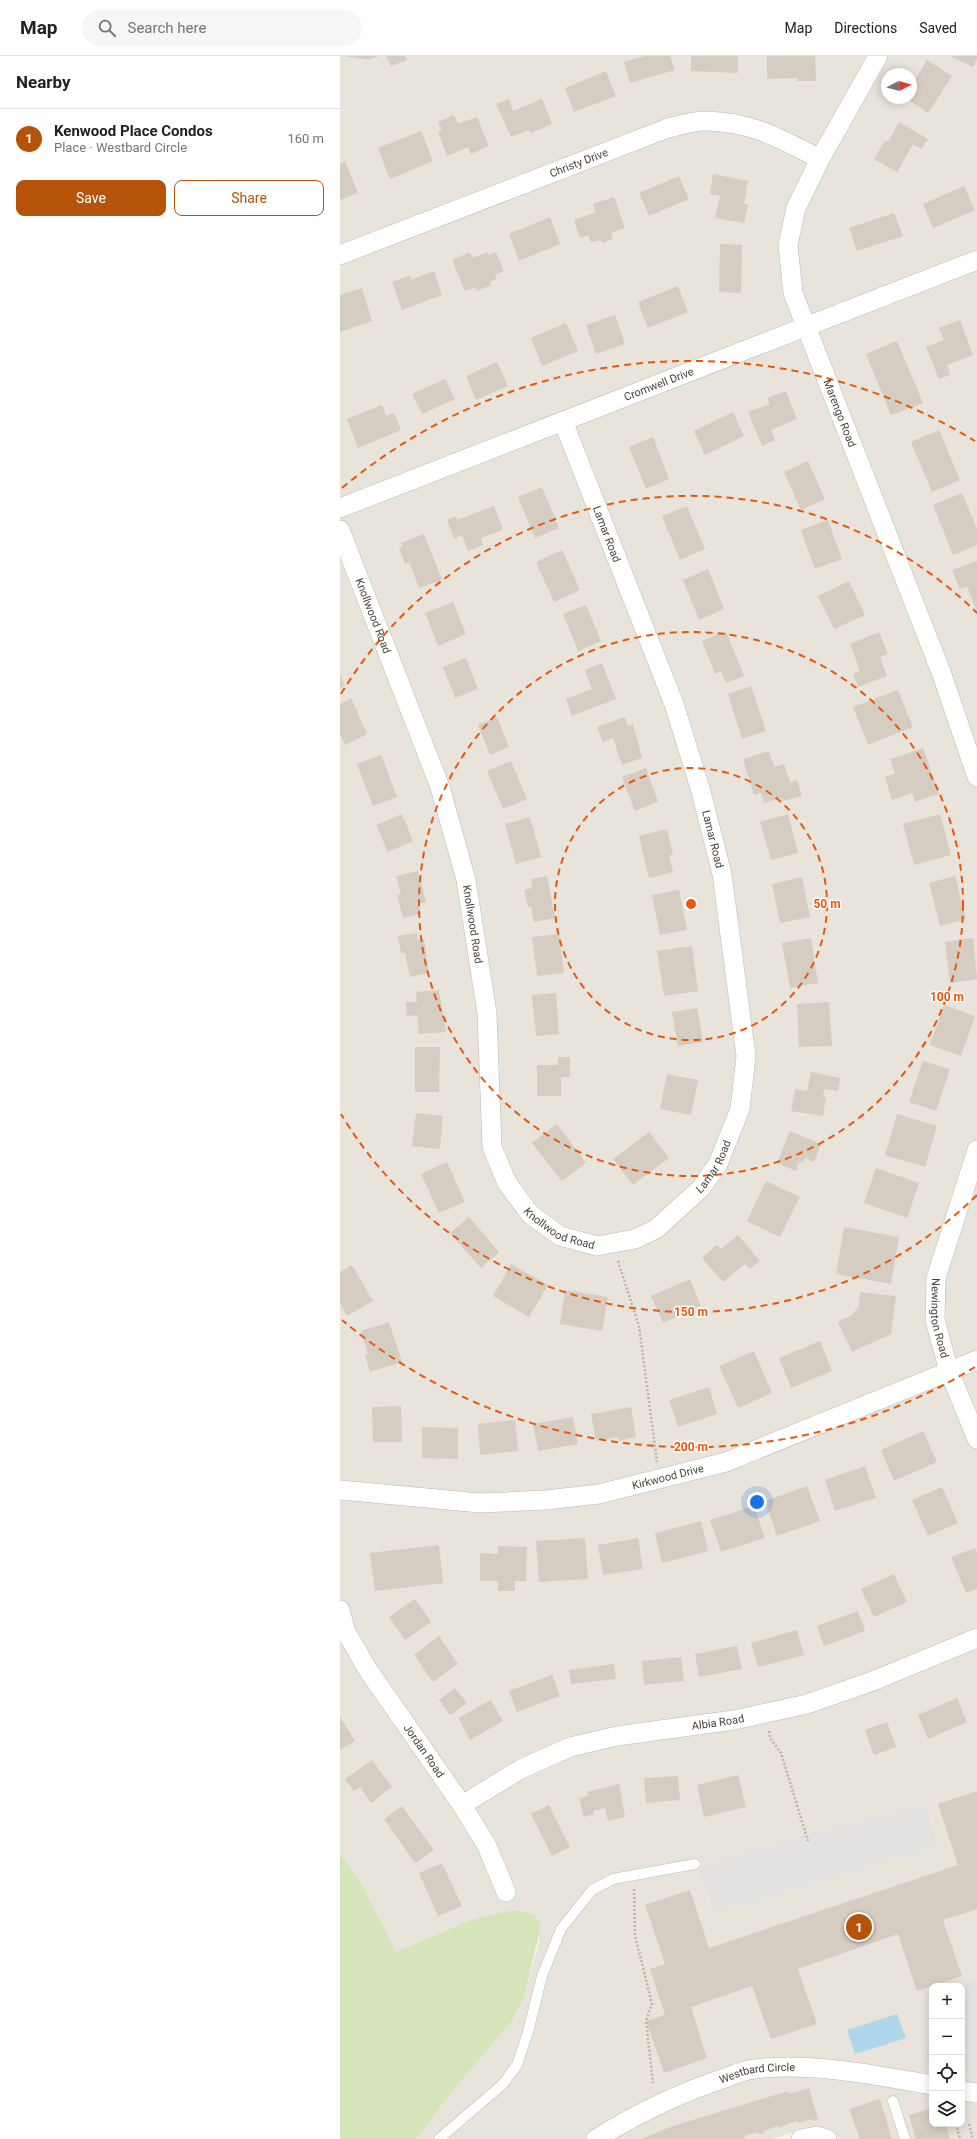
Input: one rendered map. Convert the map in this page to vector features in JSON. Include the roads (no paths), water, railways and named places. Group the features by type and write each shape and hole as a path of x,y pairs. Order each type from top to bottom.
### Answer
{"street":[{"name":"Marengo Road","path":"878,56 820,159 796,208 788,245 793,293 941,672 977,777"},
{"name":"Christy Drive","path":"340,255 668,128 703,121 746,125 763,130 820,159"},
{"name":"Cromwell Drive","path":"340,508 977,260"},
{"name":"Lamar Road","path":"563,421 674,704 700,788 722,874 746,1056 740,1109 718,1164 701,1188 656,1230 635,1239"},
{"name":"Knollwood Road","path":"340,530 440,787 466,880 487,1013 492,1147 507,1183 530,1214 560,1236 597,1246 635,1239"},
{"name":"Newington Road","path":"977,1150 936,1278 935,1320 950,1371 977,1439"},
{"name":"Kirkwood Drive","path":"340,1490 480,1503 546,1500 599,1494 726,1462 977,1360"},
{"name":"Jordan Road","path":"340,1610 346,1632 368,1670 462,1805 487,1846 506,1892"},
{"name":"Albia Road","path":"462,1805 521,1769 570,1747 617,1736 734,1720 807,1704 873,1681 977,1638"},
{"name":"Westbard Circle","path":"596,2139 632,2116 664,2100 752,2069 782,2067 817,2069 929,2085"},
{"path":"965,2091 977,2093"},
{"path":"801,2139 817,2136 827,2139"}],"lane":[{"path":"439,2139 503,2084 517,2065 528,2032 542,1976 562,1929 592,1890 613,1879 696,1864"},
{"path":"893,2101 905,2139"}],"water":[{"path":"897,2014 906,2038 855,2054 847,2030"}],"place":[{"name":"Kenwood Place Condos","path":"859,1927"}]}
